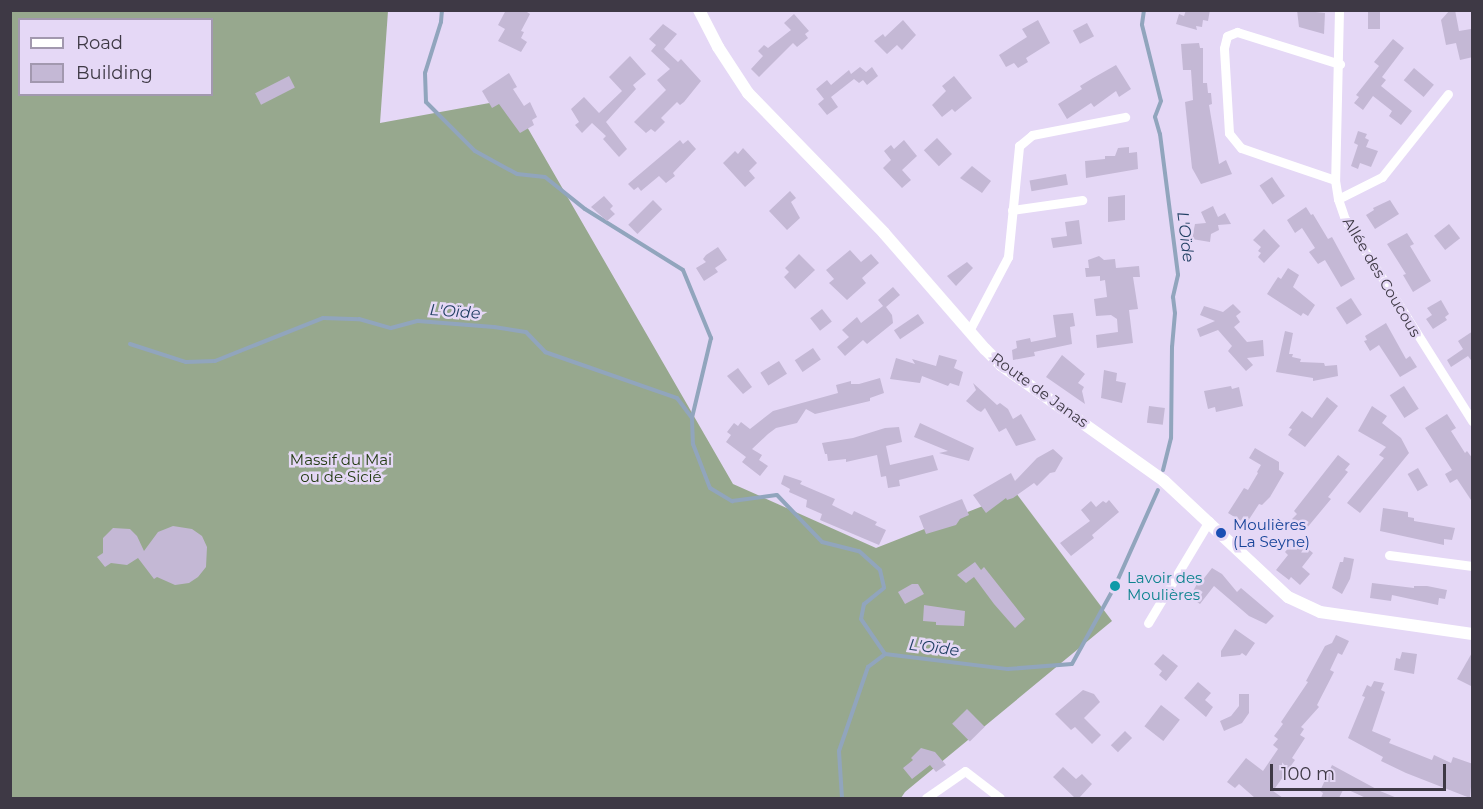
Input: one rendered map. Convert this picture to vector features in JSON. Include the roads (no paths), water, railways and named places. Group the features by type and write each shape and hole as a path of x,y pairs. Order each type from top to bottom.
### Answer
{"street":[{"name":"Route de Janas","path":"699,10 718,47 748,93 884,233 1001,365 1146,467 1209,521 1274,585 1302,605 1320,612 1346,617 1473,634"},
{"name":"Allée des Coucous","path":"1339,10 1340,64 1335,180 1338,199 1345,219 1473,421"},
{"path":"1335,180 1241,148 1229,134 1224,48 1227,36 1237,32 1340,64"},
{"path":"1338,199 1382,177 1448,94"},
{"path":"969,331 1008,257 1019,146 1032,135 1125,117"},
{"path":"1012,210 1082,200"},
{"path":"1148,623 1209,521"},
{"path":"1389,555 1473,566"},
{"path":"926,798 965,771 1000,798"}],"waterway":[{"name":"L'Oïde","path":"442,10 441,22 425,73 426,102 475,151 517,174 545,177 585,209 683,270 711,338 692,418 693,444 710,488 732,501 777,495 822,542 859,551 880,570 884,588 864,604 861,619 885,654"},
{"name":"L'Oïde","path":"1144,10 1142,25 1161,101 1155,117 1160,134 1178,275 1173,297 1175,313 1172,347 1171,438 1163,470"},
{"name":"L'Oïde","path":"130,344 186,362 215,361 323,318 359,319 391,328 418,321 494,327 526,332 545,352 677,398 692,418"},
{"name":"L'Oïde","path":"842,798 839,751 868,667 885,654 1008,669 1072,664 1115,586 1158,490"}],"place":[{"name":"Moulières (La Seyne)","path":"1221,533"},
{"name":"Lavoir des Moulières","path":"1115,586"}],"park label":[{"name":"Massif du Mai ou de Sicié","path":"341,468"}]}
